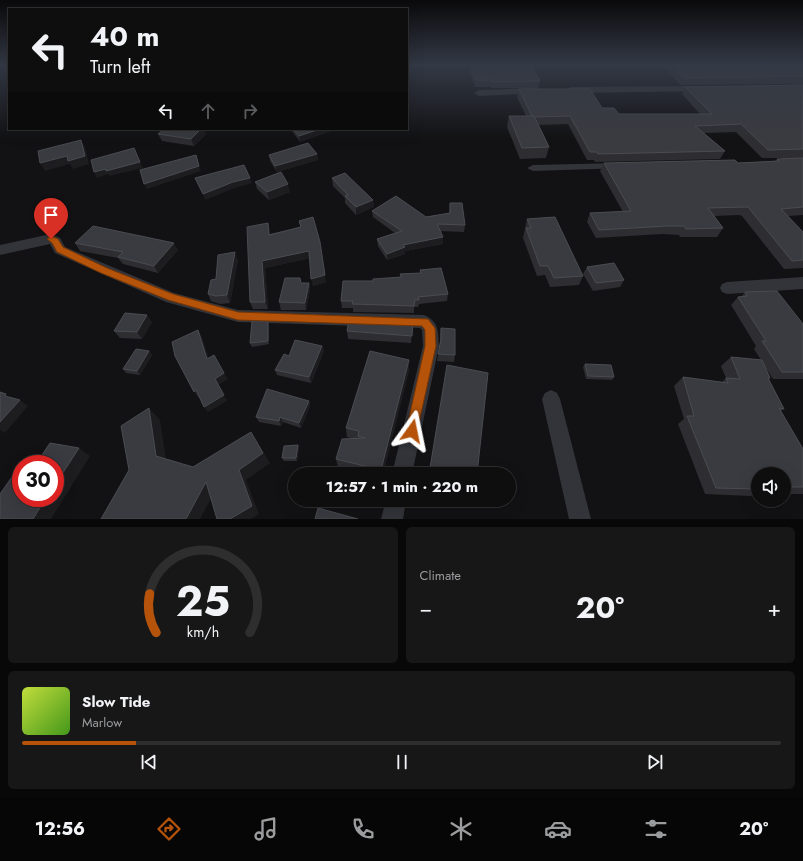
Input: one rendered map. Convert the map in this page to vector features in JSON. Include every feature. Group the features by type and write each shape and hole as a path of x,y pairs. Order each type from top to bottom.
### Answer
{"street":[{"path":"479,93 548,91"},
{"path":"533,168 636,166"},
{"path":"0,250 51,239 55,241 60,250 104,270 172,298 238,316 417,322 428,324 430,328 431,346 404,467"},
{"path":"727,288 803,283"},
{"path":"551,399 580,519"},
{"path":"392,519 395,507"}],"building":[{"path":"520,90 591,90 602,108 614,108 619,114 712,114 688,90 803,90 803,149 768,150 741,124 695,126 725,151 598,154 597,152 590,152 570,116 532,116"},
{"path":"509,116 534,116 549,147 522,148"},
{"path":"163,130 200,130 191,139 158,134"},
{"path":"294,130 317,130 299,136"},
{"path":"81,140 85,156 68,161 67,156 40,163 38,151"},
{"path":"308,143 317,154 275,166 269,155"},
{"path":"134,148 140,162 106,171 106,169 94,172 91,160"},
{"path":"196,155 199,166 144,184 140,170"},
{"path":"803,158 803,207 781,209 803,232 803,260 792,261 748,207 708,208 723,228 686,229 684,226 667,226 599,230 590,213 631,211 604,163 735,160 738,163"},
{"path":"244,165 250,178 233,182 203,194 195,178"},
{"path":"281,172 288,184 267,192 255,182"},
{"path":"345,173 373,200 356,207 345,196 348,195 332,178"},
{"path":"396,196 426,217 450,213 450,203 462,203 465,225 437,224 443,237 403,245 405,247 387,254 377,239 402,231 372,211"},
{"path":"313,217 320,242 325,275 311,279 309,251 262,261 265,302 250,302 247,227 268,223 269,235 301,227 299,221"},
{"path":"555,217 583,276 554,278 548,266 540,266 526,228 531,228 527,219"},
{"path":"93,226 174,243 154,266 118,257 123,252 75,243"},
{"path":"235,252 227,295 216,296 208,294 211,280 216,279 218,255"},
{"path":"614,263 624,280 596,283 587,267"},
{"path":"441,268 448,294 418,297 419,300 415,300 414,306 352,304 353,301 341,301 343,281 373,281 373,279 402,277 400,274 421,273 420,270"},
{"path":"285,278 300,278 301,283 309,283 305,303 279,302"},
{"path":"777,291 803,324 803,372 782,372 762,341 766,341 738,297 747,296 745,292"},
{"path":"125,313 147,315 137,332 114,331"},
{"path":"349,320 413,322 412,336 347,331"},
{"path":"252,321 268,321 268,341 250,343"},
{"path":"441,328 455,329 455,355 438,354 441,339"},
{"path":"198,330 207,359 214,355 224,373 215,379 224,395 204,407 196,390 194,392 175,356 172,342"},
{"path":"295,340 322,346 309,377 275,370 284,354 289,356"},
{"path":"136,349 149,351 137,371 123,369"},
{"path":"370,351 409,360 382,467 369,467 336,459 342,439 365,438 358,436 359,431 346,428"},
{"path":"731,357 762,360 770,378 768,378 784,409 779,408 803,449 803,487 791,487 791,467 751,467 751,489 716,488 687,416 694,416 683,377 728,383 726,378 740,379"},
{"path":"585,364 611,365 614,377 588,376"},
{"path":"447,365 488,373 478,467 430,467"},
{"path":"267,389 309,401 299,423 280,417 279,421 256,417"},
{"path":"0,392 6,394 5,396 20,400 0,422"},
{"path":"149,408 156,456 193,467 251,432 263,453 239,470 252,506 230,519 217,519 206,482 186,519 101,519 129,470 121,426"},
{"path":"50,443 79,448 64,471 64,455 42,455"},
{"path":"298,445 296,458 282,458 284,446"},
{"path":"12,477 12,507 40,507 33,519 0,519 0,494"},
{"path":"318,508 358,519 315,519"}],"route":[{"path":"51,239 55,241 60,250 172,298 238,316 424,322 428,324 430,328 431,346 412,431"}]}
